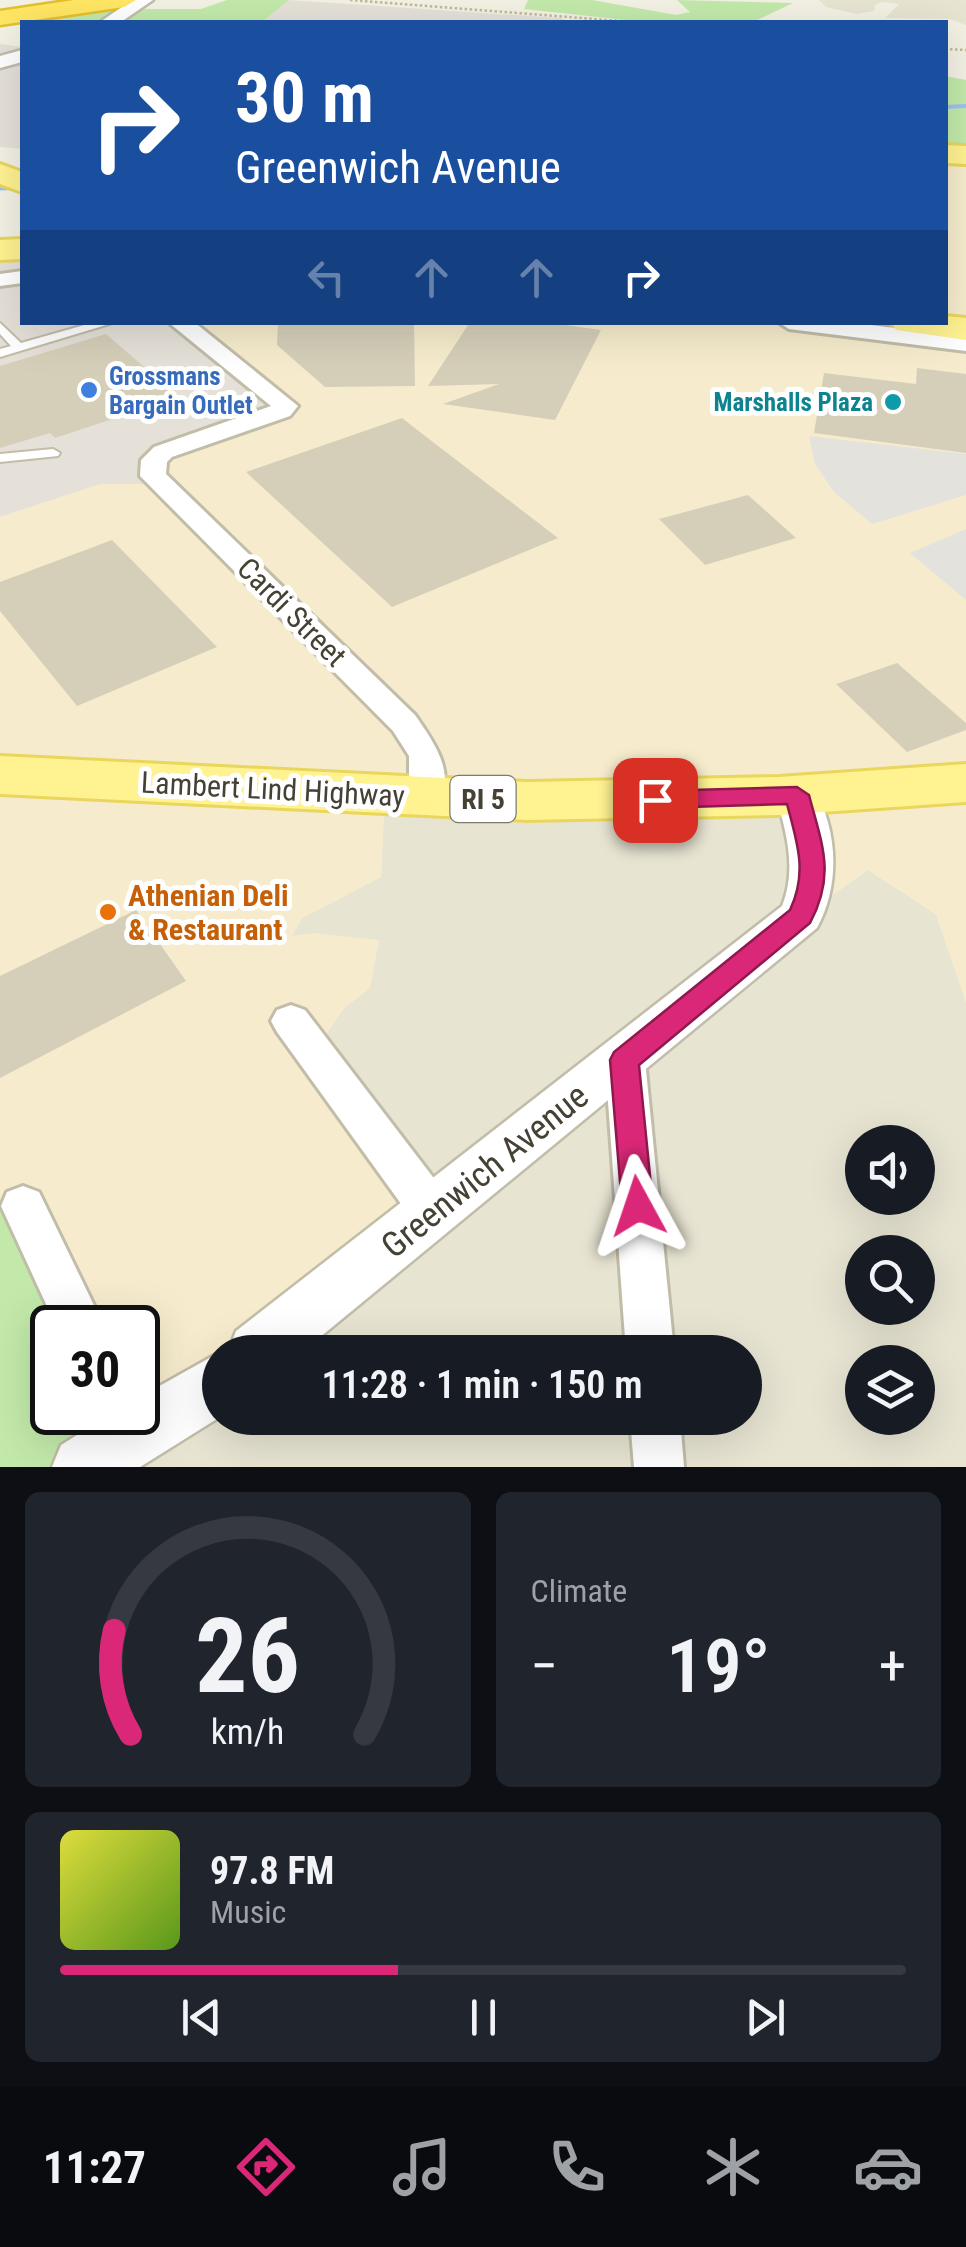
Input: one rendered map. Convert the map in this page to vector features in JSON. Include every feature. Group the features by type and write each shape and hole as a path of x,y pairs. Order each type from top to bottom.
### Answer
{"highway":[{"path":"0,18 124,0"}],"main road":[{"path":"933,325 966,329"},
{"name":"Lambert Lind Highway","path":"0,775 527,801 797,795 966,784"}],"street":[{"path":"111,20 144,0"},
{"name":"Cardi Street","path":"183,325 286,406 281,412 176,445 154,460 152,476 404,724 426,756 426,797"},
{"path":"817,325 966,344"},
{"name":"Greenwich Avenue","path":"278,1335 800,916 811,893 815,866 797,795"},
{"path":"291,1020 434,1212"},
{"path":"624,1060 648,1335"},
{"path":"24,1206 71,1305"},
{"path":"160,1410 202,1390"},
{"path":"83,1467 117,1435"},
{"path":"657,1435 659,1467"}],"lane":[{"path":"0,353 83,326"},
{"path":"0,327 18,348"},
{"path":"0,458 53,453"}],"path":[{"path":"350,0 607,20"}],"shaded area":[{"path":"289,0 564,20 264,20"},
{"path":"819,0 966,0 966,25 949,19 885,18 899,4 881,2 874,11 856,14 826,7"},
{"path":"0,44 20,47 20,149 0,147"},
{"path":"948,154 966,155 966,1002 936,914 868,870 814,908 800,806 385,798 381,877 302,918 292,936 313,933 379,940 370,988 344,1008 306,1064 420,1220 414,1234 286,1335 202,1335 202,1369 160,1407 160,1305 55,1305 0,1205 0,517 100,484 157,484 179,325 948,325"},
{"path":"0,255 20,255 20,325 182,325 287,405 171,449 158,484 100,484 0,517"},
{"path":"809,436 966,454 966,495 872,524 834,492 815,464"},
{"path":"966,529 966,600 910,553"},
{"path":"792,797 814,908 868,870 936,914 966,1002 966,1467 92,1467 144,1435 160,1435 160,1425 202,1399 202,1435 762,1435 762,1335 286,1335 414,1234 305,1064 344,1008 370,988 291,937 302,918 381,877 384,798"},
{"path":"112,1435 130,1435 117,1447"}],"green space":[{"path":"227,0 289,0 264,20 40,20 101,9 201,9"},
{"path":"528,0 592,0 676,15 690,12 677,0 793,3 757,20 626,20 524,9"},
{"path":"948,77 966,80 966,155 948,154"},
{"path":"0,1205 55,1305 30,1305 30,1435 112,1435 117,1447 92,1467 0,1467"}],"building":[{"path":"278,325 414,325 415,386 325,387 277,345"},
{"path":"468,325 565,325 601,330 555,420 443,404 499,384 428,386"},
{"name":"Grossmans Bargain Outlet","path":"106,334 179,397 55,438 50,433 0,448 0,366"},
{"name":"Marshalls Plaza","path":"917,368 966,374 966,453 814,433 824,373 916,384"},
{"path":"402,418 558,538 392,607 246,472"},
{"path":"748,495 796,538 705,565 659,519"},
{"path":"112,540 217,647 77,706 0,611 0,582"},
{"path":"897,663 966,723 966,730 907,752 836,684"},
{"path":"136,910 186,981 0,1078 0,976"}],"waterway":[{"path":"948,107 966,106"},
{"path":"0,188 20,187"}],"place":[{"name":"Grossmans Bargain Outlet","path":"89,390"},
{"name":"Marshalls Plaza","path":"893,402"},
{"name":"Athenian Deli & Restaurant","path":"108,912"}],"route":[{"path":"638,1206 624,1060 800,916 811,893 815,866 797,795 655,800"}]}
